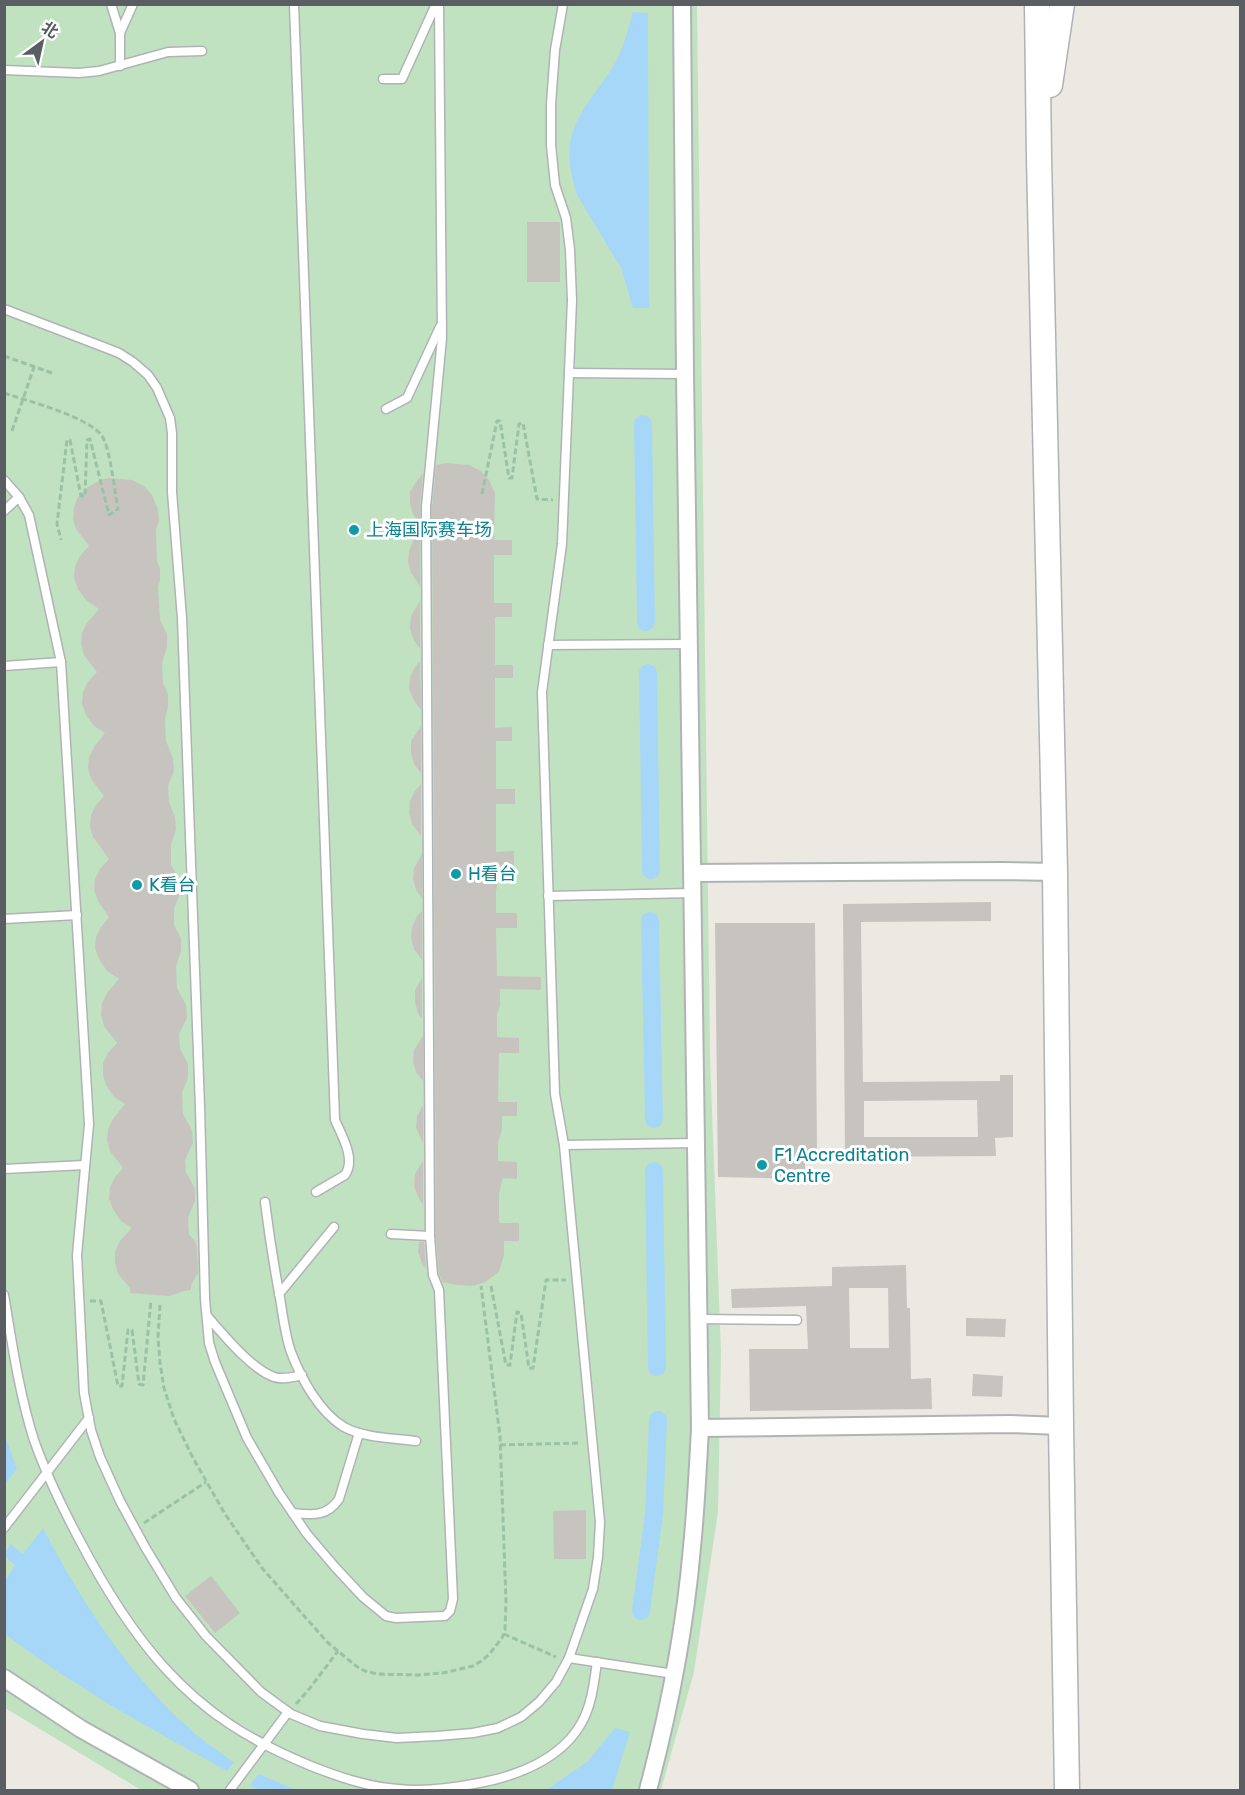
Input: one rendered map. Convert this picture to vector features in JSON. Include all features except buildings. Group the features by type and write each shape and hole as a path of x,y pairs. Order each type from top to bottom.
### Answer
{"street":[{"path":"648,1791 683,1624 693,1547 700,1428 682,4"},
{"path":"1037,4 1038,158 1055,872 1067,1791"},
{"path":"1038,158 1062,4"},
{"path":"693,873 1055,872"},
{"path":"700,1428 1010,1424 1061,1426"},
{"path":"4,1678 81,1729 190,1791"}],"lane":[{"path":"111,4 120,33 120,66"},
{"path":"120,33 133,4"},
{"path":"294,4 335,1120 346,1145 350,1162 345,1175 316,1192"},
{"path":"384,79 402,79 437,4"},
{"path":"4,309 101,345 134,362 148,375 157,388 170,418 172,492 183,666 209,1343 247,1438 279,1493 307,1534 363,1597 386,1616 396,1618 441,1617 450,1611 453,1590 439,1290 433,1275 430,1236 426,507 440,371 442,324 437,4"},
{"path":"4,480 19,497 28,515 61,662 89,1124 76,1255 84,1394 91,1431 100,1456 135,1529 176,1598 206,1636 261,1692 288,1712 320,1726 397,1738 472,1734 498,1728 521,1717 539,1702 556,1682 569,1658 593,1589 600,1522 564,1145 555,1094 542,692 562,544 572,300 566,218 555,185 551,145 555,50 563,4"},
{"path":"4,70 79,73 99,71 168,52 202,51"},
{"path":"386,409 406,398 442,324"},
{"path":"569,373 685,374"},
{"path":"4,511 19,497"},
{"path":"548,645 690,645"},
{"path":"4,666 61,662"},
{"path":"549,896 694,893"},
{"path":"4,919 77,915"},
{"path":"564,1145 697,1143"},
{"path":"4,1169 85,1165"},
{"path":"265,1202 270,1249 291,1352 316,1399 328,1414 346,1428 358,1433 416,1441"},
{"path":"279,1294 334,1227"},
{"path":"391,1234 430,1236"},
{"path":"4,1295 21,1385 34,1438 52,1487 92,1564 111,1598 162,1665 211,1712 239,1732 332,1774 378,1787 440,1789 496,1780 533,1766 567,1742 577,1731 588,1708 597,1662"},
{"path":"207,1316 236,1349 271,1376 290,1378 302,1375"},
{"path":"699,1319 797,1320"},
{"path":"4,1528 89,1418"},
{"path":"293,1513 318,1515 336,1504 358,1433"},
{"path":"569,1658 674,1674"},
{"path":"230,1791 288,1712"}],"path":[{"path":"4,357 52,373"},
{"path":"12,431 34,367"},
{"path":"4,393 83,422 98,431 106,444 118,509 109,515 90,439 87,440 85,496 81,496 70,440 67,440 57,524 61,540"},
{"path":"482,494 497,421 500,421 509,478 512,478 519,424 523,423 537,499 564,500"},
{"path":"491,1286 506,1365 510,1365 517,1312 520,1313 529,1368 533,1368 546,1280 577,1280"},
{"path":"160,1305 158,1337 164,1388 174,1419 225,1514 262,1568 327,1642 356,1666 377,1674 419,1675 467,1668 483,1660 498,1645 503,1634 506,1601 500,1445 481,1286"},
{"path":"79,1302 100,1301 118,1386 122,1386 128,1330 132,1330 140,1384 143,1385 151,1300"},
{"path":"500,1445 592,1442"},
{"path":"135,1529 207,1481"},
{"path":"503,1634 552,1656"},
{"path":"288,1712 310,1688 338,1651"}],"green space":[{"name":"上海国际赛车场","path":"4,5 697,5 710,1056 721,1352 718,1512 694,1672 661,1790 141,1790 5,1708"}],"water":[{"path":"633,12 648,13 649,308 633,308 621,268 577,195 569,157 574,128 617,59"},
{"path":"5,1436 17,1469 4,1484"},
{"path":"43,1528 73,1582 107,1635 147,1686 168,1708 200,1738 234,1762 227,1771 86,1690 5,1634 5,1581 15,1565 5,1556 5,1552 11,1544 23,1554"},
{"path":"615,1728 630,1732 612,1790 546,1790 587,1762"},
{"path":"259,1774 296,1790 259,1790 249,1786"}],"waterway":[{"path":"643,424 646,622"},
{"path":"648,673 651,870"},
{"path":"650,921 654,1119"},
{"path":"654,1171 657,1367"},
{"path":"641,1611 654,1514 658,1420"}],"place":[{"name":"上海国际赛车场","path":"354,530"},
{"name":"H看台","path":"456,874"},
{"name":"K看台","path":"137,885"},
{"name":"F1 Accreditation Centre","path":"762,1165"}]}
